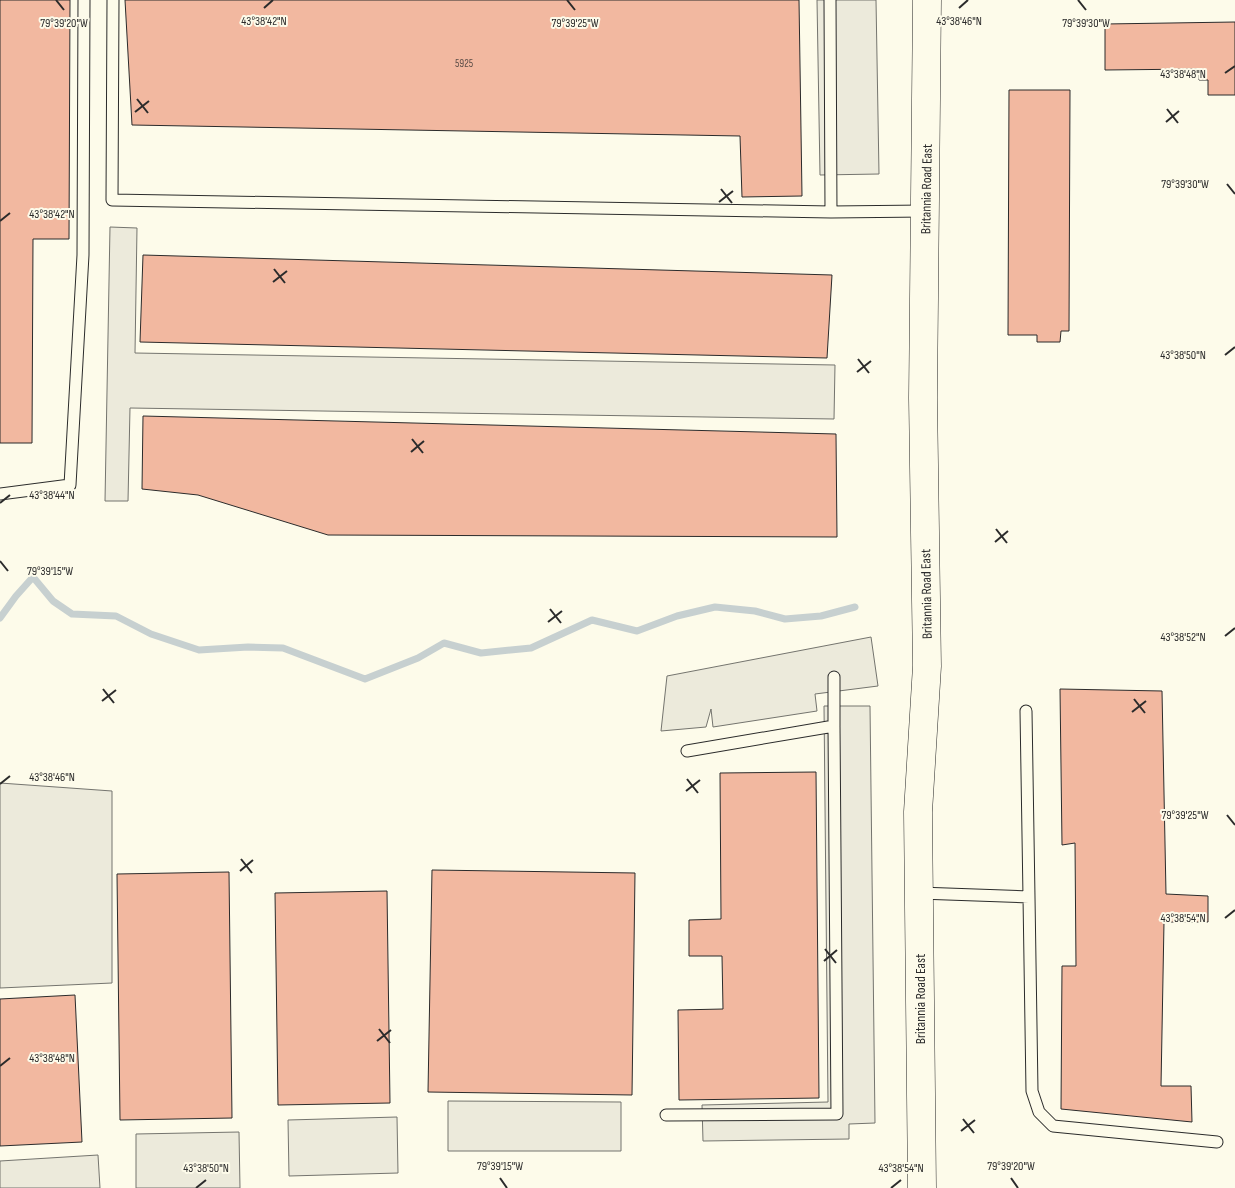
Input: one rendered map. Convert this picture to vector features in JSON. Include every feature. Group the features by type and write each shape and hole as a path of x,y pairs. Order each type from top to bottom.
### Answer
{"street":[{"name":"Britannia Road East","path":"922,1188 918,812 927,666 923,398 926,211 926,0"}],"lane":[{"path":"0,494 70,484 83,255 84,0"},
{"path":"113,0 112,200 831,212 926,211"},
{"path":"830,0 831,212"},
{"path":"666,1115 837,1114 834,677"},
{"path":"1026,711 1032,1090 1039,1112 1053,1126 1217,1142"},
{"path":"687,752 834,726"},
{"path":"919,894 1029,897"}],"shaded area":[{"path":"817,0 876,0 879,174 820,175"},
{"path":"110,227 137,228 135,353 835,365 834,419 130,408 128,501 105,501"},
{"path":"871,637 878,686 815,694 817,711 713,727 711,709 706,727 661,731 667,676"},
{"path":"824,706 870,706 875,1123 849,1124 849,1139 703,1141 702,1105 828,1102"},
{"path":"0,783 112,791 112,983 0,988"},
{"path":"448,1101 621,1102 621,1151 448,1151"},
{"path":"397,1117 398,1173 289,1176 288,1120"},
{"path":"239,1132 240,1188 136,1188 136,1134"},
{"path":"98,1155 100,1188 0,1188 0,1161"}],"building":[{"path":"0,0 70,0 69,239 33,239 32,443 0,443"},
{"path":"125,0 799,0 802,196 742,197 740,136 132,125"},
{"path":"1235,22 1235,95 1208,95 1208,80 1199,80 1199,69 1105,70 1105,24"},
{"path":"1009,90 1070,90 1069,331 1061,331 1060,342 1037,342 1037,335 1008,335"},
{"path":"143,255 832,275 827,358 140,342"},
{"path":"143,416 836,434 837,537 328,535 198,495 142,489"},
{"path":"1060,689 1162,691 1166,894 1208,896 1208,922 1164,922 1161,1086 1191,1086 1192,1122 1061,1109 1062,966 1076,966 1075,843 1062,845"},
{"path":"816,772 819,1098 679,1100 678,1010 723,1009 722,956 689,956 689,920 721,919 720,773"},
{"path":"432,870 635,873 632,1095 428,1092"},
{"path":"229,872 232,1118 120,1120 117,874"},
{"path":"387,891 390,1103 278,1105 275,893"},
{"path":"75,995 82,1142 0,1146 0,999"}],"waterway":[{"path":"0,618 33,577 53,601 72,614 116,616 151,634 199,650 248,647 283,648 365,679 418,658 444,643 481,653 531,648 592,620 637,631 677,616 715,607 755,611 785,619 821,616 855,607"}]}
